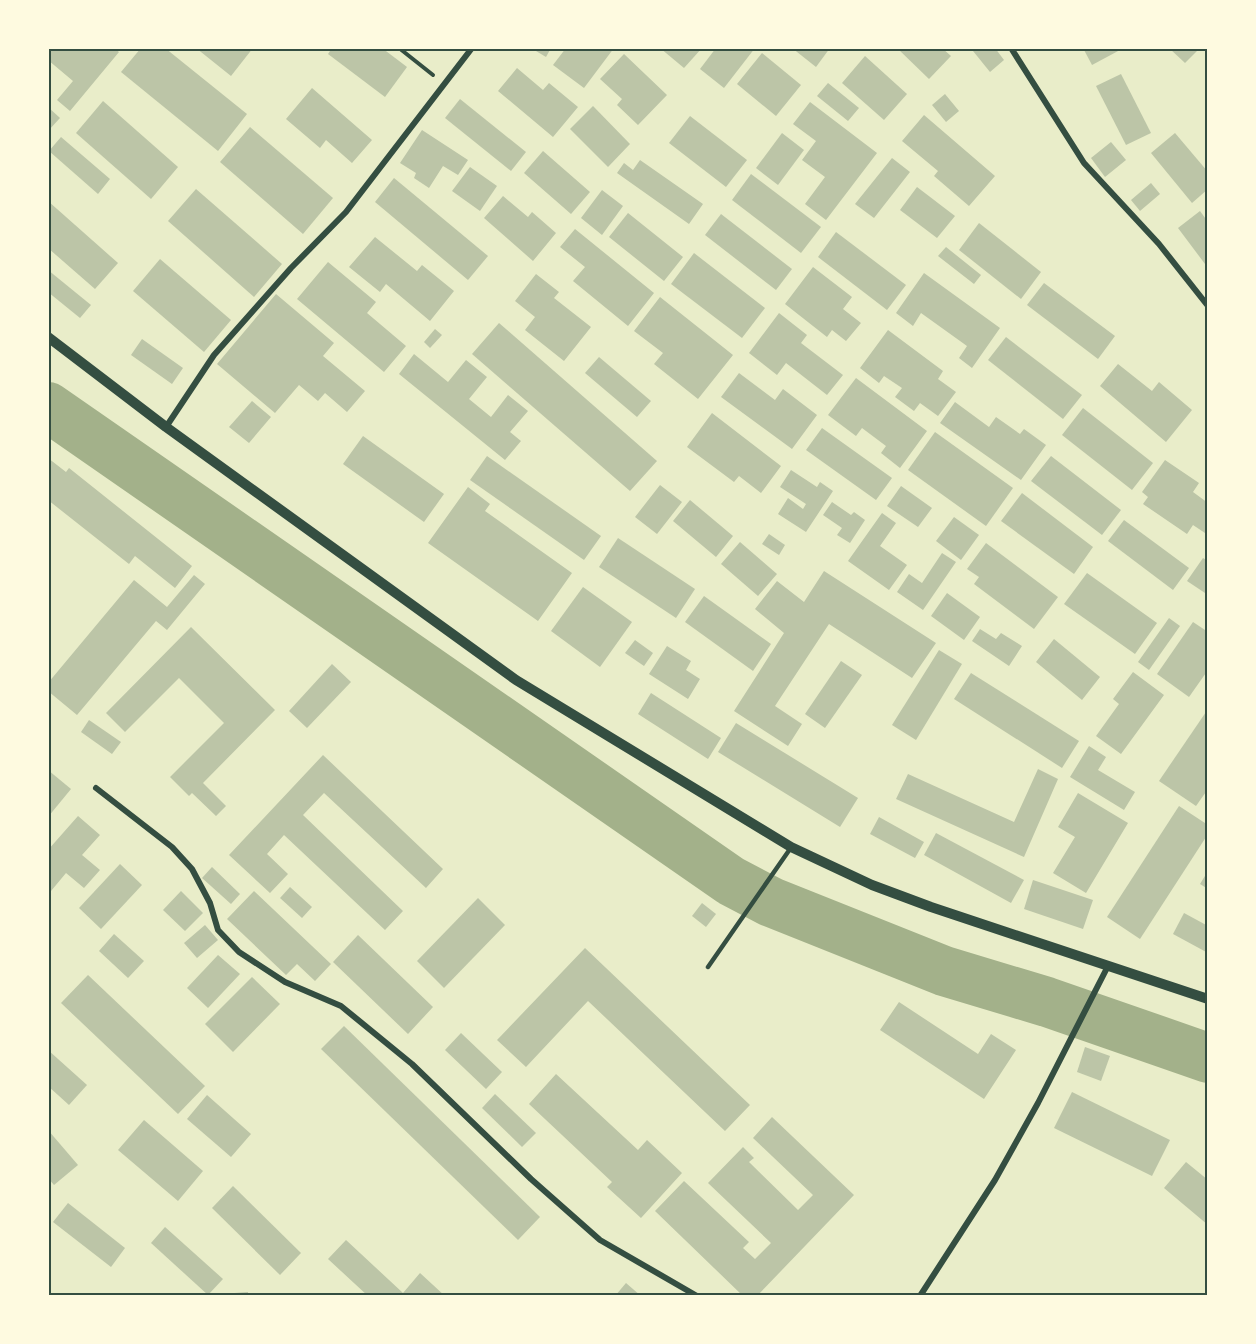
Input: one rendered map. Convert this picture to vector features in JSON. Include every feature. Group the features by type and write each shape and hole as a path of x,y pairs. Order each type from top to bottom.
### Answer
{"street":[{"path":"166,427 214,354 291,268 346,212 472,48"},
{"path":"1011,48 1084,163 1159,244 1208,306"},
{"path":"48,337 166,427 516,680 791,847 872,885 1208,999"},
{"path":"96,788 172,847 192,869 210,903 218,930 238,952 285,982 341,1006 412,1064 531,1179 600,1240 697,1296"},
{"path":"920,1296 995,1180 1108,966"}],"lane":[{"path":"708,967 791,847"}],"path":[{"path":"399,48 445,84"}],"building":[{"path":"48,48 114,48 119,52 70,111 57,100 73,81 48,60"},
{"path":"141,48 165,48 247,114 218,151 121,72"},
{"path":"196,48 253,48 231,76"},
{"path":"332,48 382,48 407,67 385,97 328,54"},
{"path":"531,48 551,48 546,57"},
{"path":"566,48 614,48 584,88 553,65"},
{"path":"660,48 702,48 684,68"},
{"path":"716,48 755,48 724,88 700,69"},
{"path":"792,48 830,48 816,67"},
{"path":"897,48 942,48 951,56 929,79"},
{"path":"977,48 995,48 1004,60 990,72 973,51"},
{"path":"1083,48 1119,48 1120,50 1092,65"},
{"path":"1169,48 1200,48 1185,63"},
{"path":"762,53 801,85 776,116 737,84"},
{"path":"624,54 667,95 638,125 617,105 622,99 600,79"},
{"path":"865,56 907,94 884,120 842,83"},
{"path":"517,68 543,90 549,83 578,107 553,137 498,91"},
{"path":"1121,74 1151,133 1126,145 1096,86"},
{"path":"828,83 859,108 848,121 817,96"},
{"path":"312,88 372,140 352,163 326,140 320,148 286,119"},
{"path":"945,94 959,111 946,122 932,105"},
{"path":"460,99 526,152 511,171 445,118"},
{"path":"103,101 178,167 151,199 76,133"},
{"path":"810,102 877,153 826,220 805,204 825,177 802,160 816,141 793,124"},
{"path":"593,106 630,144 608,167 570,129"},
{"path":"48,107 60,118 48,131"},
{"path":"924,115 995,176 969,206 934,176 938,171 902,141"},
{"path":"690,116 747,160 726,187 669,143"},
{"path":"250,127 333,198 303,234 220,162"},
{"path":"422,130 468,160 458,175 443,166 429,188 414,178 416,173 400,163"},
{"path":"782,133 804,150 778,185 756,168"},
{"path":"1175,133 1208,172 1208,189 1192,203 1151,153"},
{"path":"61,137 110,179 98,194 49,151"},
{"path":"1111,142 1126,160 1105,177 1091,158"},
{"path":"543,151 590,192 571,214 524,173"},
{"path":"892,158 910,172 874,218 855,204"},
{"path":"640,160 703,204 689,224 617,173 624,163 633,170"},
{"path":"470,167 497,186 480,211 452,191"},
{"path":"751,174 821,227 801,253 732,200"},
{"path":"394,178 488,256 468,280 375,202"},
{"path":"1151,183 1160,194 1140,211 1131,200"},
{"path":"917,187 955,216 937,238 900,210"},
{"path":"196,189 282,264 254,297 168,221"},
{"path":"602,190 623,206 602,235 581,218"},
{"path":"503,196 528,217 532,212 556,233 533,261 484,218"},
{"path":"48,201 118,263 95,289 48,248"},
{"path":"1200,211 1208,222 1208,268 1178,228"},
{"path":"628,213 683,257 664,281 609,237"},
{"path":"721,214 792,269 776,290 705,235"},
{"path":"979,223 1041,272 1021,299 959,250"},
{"path":"575,229 654,293 628,326 573,281 585,267 560,247"},
{"path":"836,232 906,285 887,310 818,257"},
{"path":"375,237 417,271 422,265 454,291 430,321 386,284 380,292 349,267"},
{"path":"946,247 981,275 974,284 938,256"},
{"path":"694,253 765,308 742,338 671,284"},
{"path":"160,259 231,320 204,352 133,291"},
{"path":"328,262 376,302 367,313 406,346 384,372 297,299"},
{"path":"813,267 852,297 843,309 861,323 846,341 832,330 827,337 785,304"},
{"path":"48,270 91,305 80,318 48,292"},
{"path":"924,273 1000,328 972,368 959,358 967,346 921,313 913,326 896,313"},
{"path":"536,274 559,292 554,298 591,327 564,361 525,330 535,317 515,301"},
{"path":"1044,283 1115,336 1098,359 1027,305"},
{"path":"276,294 334,343 323,356 365,391 347,412 325,393 318,401 299,385 275,413 217,364"},
{"path":"660,297 733,355 698,399 654,364 663,353 634,331"},
{"path":"779,313 807,335 801,343 843,375 827,395 786,363 777,375 749,353"},
{"path":"499,323 657,461 630,491 472,354"},
{"path":"435,329 442,335 430,348 424,342"},
{"path":"888,330 943,371 938,379 956,392 938,416 920,403 914,411 895,397 902,388 884,376 879,383 860,368"},
{"path":"1006,337 1082,395 1063,419 988,360"},
{"path":"142,339 183,368 172,384 131,355"},
{"path":"414,354 448,382 466,360 487,377 469,399 491,417 508,395 528,411 510,432 521,441 505,460 399,374"},
{"path":"599,357 651,401 637,417 585,373"},
{"path":"1118,364 1152,391 1159,382 1192,410 1166,442 1100,386"},
{"path":"739,373 775,400 783,389 817,415 792,449 721,397"},
{"path":"856,378 927,431 900,468 881,453 886,446 862,428 856,436 828,415"},
{"path":"252,401 271,417 249,443 229,427"},
{"path":"955,402 989,427 996,417 1020,434 1024,429 1046,445 1021,480 940,423"},
{"path":"1083,408 1153,463 1132,490 1062,435"},
{"path":"712,413 781,466 761,493 739,476 734,482 687,447"},
{"path":"822,428 892,478 876,500 806,450"},
{"path":"935,432 1013,488 986,526 908,470"},
{"path":"363,436 444,494 424,522 343,464"},
{"path":"487,456 601,536 584,560 470,480"},
{"path":"1051,456 1121,510 1102,535 1031,481"},
{"path":"48,458 66,472 69,468 192,566 175,588 135,556 129,564 48,500"},
{"path":"1165,460 1199,483 1193,492 1208,503 1205,511 1208,514 1208,535 1193,525 1187,534 1143,504 1148,497 1142,492"},
{"path":"791,470 817,487 820,482 833,491 806,532 778,514 788,498 803,509 806,504 780,487"},
{"path":"660,485 682,502 657,534 635,517"},
{"path":"901,486 932,508 918,527 887,506"},
{"path":"468,487 490,504 485,511 572,573 538,621 428,543"},
{"path":"1022,493 1093,547 1074,574 1001,521"},
{"path":"690,500 733,536 716,557 673,521"},
{"path":"832,502 851,515 854,512 865,520 850,543 837,535 842,528 823,515"},
{"path":"882,513 896,523 880,546 907,565 889,590 848,561"},
{"path":"954,517 979,535 961,560 936,541"},
{"path":"1124,520 1189,568 1173,590 1108,541"},
{"path":"769,534 785,545 779,555 762,544"},
{"path":"618,538 695,589 676,618 599,567"},
{"path":"740,542 777,574 758,596 721,564"},
{"path":"986,543 1058,597 1034,629 974,584 979,577 967,569"},
{"path":"942,553 956,562 923,610 897,592 909,574 922,583"},
{"path":"1203,558 1208,561 1208,595 1187,581"},
{"path":"824,571 936,643 912,678 829,624 775,706 802,724 788,746 734,711 784,633 755,609 777,581 804,602"},
{"path":"1087,573 1157,623 1135,654 1064,604"},
{"path":"194,575 205,584 167,630 156,621 77,715 48,691 48,683 134,580 167,607"},
{"path":"583,587 632,622 600,667 551,631"},
{"path":"947,593 980,617 964,640 931,616"},
{"path":"704,596 771,644 753,671 685,622"},
{"path":"1169,618 1180,626 1149,670 1138,662"},
{"path":"1193,622 1208,632 1208,670 1189,697 1157,674"},
{"path":"191,627 275,710 203,783 226,806 216,816 192,793 189,796 170,777 224,723 179,678 125,732 106,713"},
{"path":"980,629 996,639 1001,633 1022,646 1009,666 972,641"},
{"path":"1054,639 1100,677 1082,700 1036,662"},
{"path":"635,640 653,653 644,666 625,653"},
{"path":"667,646 691,661 686,670 700,679 688,699 649,674"},
{"path":"939,650 962,664 916,740 892,725"},
{"path":"841,661 862,675 825,728 805,714"},
{"path":"332,664 351,682 307,728 289,711"},
{"path":"1133,672 1164,695 1121,754 1096,736 1119,704 1113,699"},
{"path":"971,673 1079,741 1062,768 954,699"},
{"path":"651,693 721,738 708,759 638,714"},
{"path":"1208,709 1208,789 1196,806 1159,781"},
{"path":"89,720 121,742 112,754 81,732"},
{"path":"736,723 858,798 840,827 718,752"},
{"path":"1089,746 1106,757 1098,770 1135,792 1124,810 1070,777"},
{"path":"323,755 443,869 426,888 324,793 303,815 403,911 385,930 284,835 267,854 288,874 270,893 229,855"},
{"path":"1038,769 1058,779 1024,857 896,799 908,774 1014,822"},
{"path":"48,770 71,789 48,817"},
{"path":"1078,793 1128,823 1086,893 1053,873 1075,837 1058,827"},
{"path":"1179,806 1208,825 1208,834 1140,939 1107,917"},
{"path":"78,816 100,835 82,855 100,870 84,888 66,873 51,891 48,888 48,850"},
{"path":"879,817 924,842 915,858 870,834"},
{"path":"936,833 1024,880 1011,903 924,855"},
{"path":"120,864 142,885 101,929 79,908"},
{"path":"212,867 240,894 231,904 202,878"},
{"path":"1208,871 1208,889 1200,884"},
{"path":"1033,880 1093,900 1083,929 1024,909"},
{"path":"290,887 312,907 302,918 280,898"},
{"path":"181,891 203,913 185,931 163,910"},
{"path":"254,891 331,964 315,981 297,964 286,975 227,919"},
{"path":"478,898 505,925 444,988 417,961"},
{"path":"702,903 716,914 706,927 692,916"},
{"path":"1184,913 1208,926 1208,953 1173,934"},
{"path":"205,925 218,940 197,958 184,943"},
{"path":"114,934 144,961 128,978 99,951"},
{"path":"358,935 433,1007 408,1034 333,962"},
{"path":"585,948 750,1105 725,1131 588,1001 526,1067 497,1040"},
{"path":"218,955 240,974 208,1008 187,988"},
{"path":"88,975 205,1086 178,1114 61,1003"},
{"path":"252,977 280,1004 233,1052 205,1024"},
{"path":"899,1002 978,1054 991,1034 1016,1050 984,1099 880,1030"},
{"path":"344,1026 540,1217 518,1240 321,1049"},
{"path":"461,1033 502,1072 486,1089 445,1050"},
{"path":"1085,1047 1110,1056 1101,1081 1077,1072"},
{"path":"48,1050 87,1085 69,1105 48,1086"},
{"path":"556,1074 638,1150 647,1140 682,1173 641,1218 607,1187 612,1182 529,1104"},
{"path":"1072,1092 1170,1140 1152,1176 1054,1128"},
{"path":"495,1094 536,1133 522,1147 482,1108"},
{"path":"207,1095 251,1134 231,1157 187,1119"},
{"path":"772,1117 854,1195 757,1296 743,1296 655,1211 684,1181 749,1242 743,1248 755,1259 771,1243 708,1183 743,1147 754,1158 749,1162 798,1210 813,1195 753,1138"},
{"path":"144,1120 203,1171 178,1201 118,1150"},
{"path":"48,1130 78,1165 54,1185 48,1178"},
{"path":"1186,1162 1208,1180 1208,1225 1164,1188"},
{"path":"233,1186 301,1253 280,1275 212,1208"},
{"path":"68,1203 125,1248 111,1267 53,1222"},
{"path":"165,1227 223,1279 208,1295 151,1243"},
{"path":"346,1240 403,1293 420,1273 445,1296 368,1296 328,1259"},
{"path":"626,1283 641,1296 615,1296"},
{"path":"248,1292 248,1296 222,1296 221,1294"}],"waterway":[{"path":"48,407 731,881 771,902 944,971 1047,1002 1208,1058"}]}
